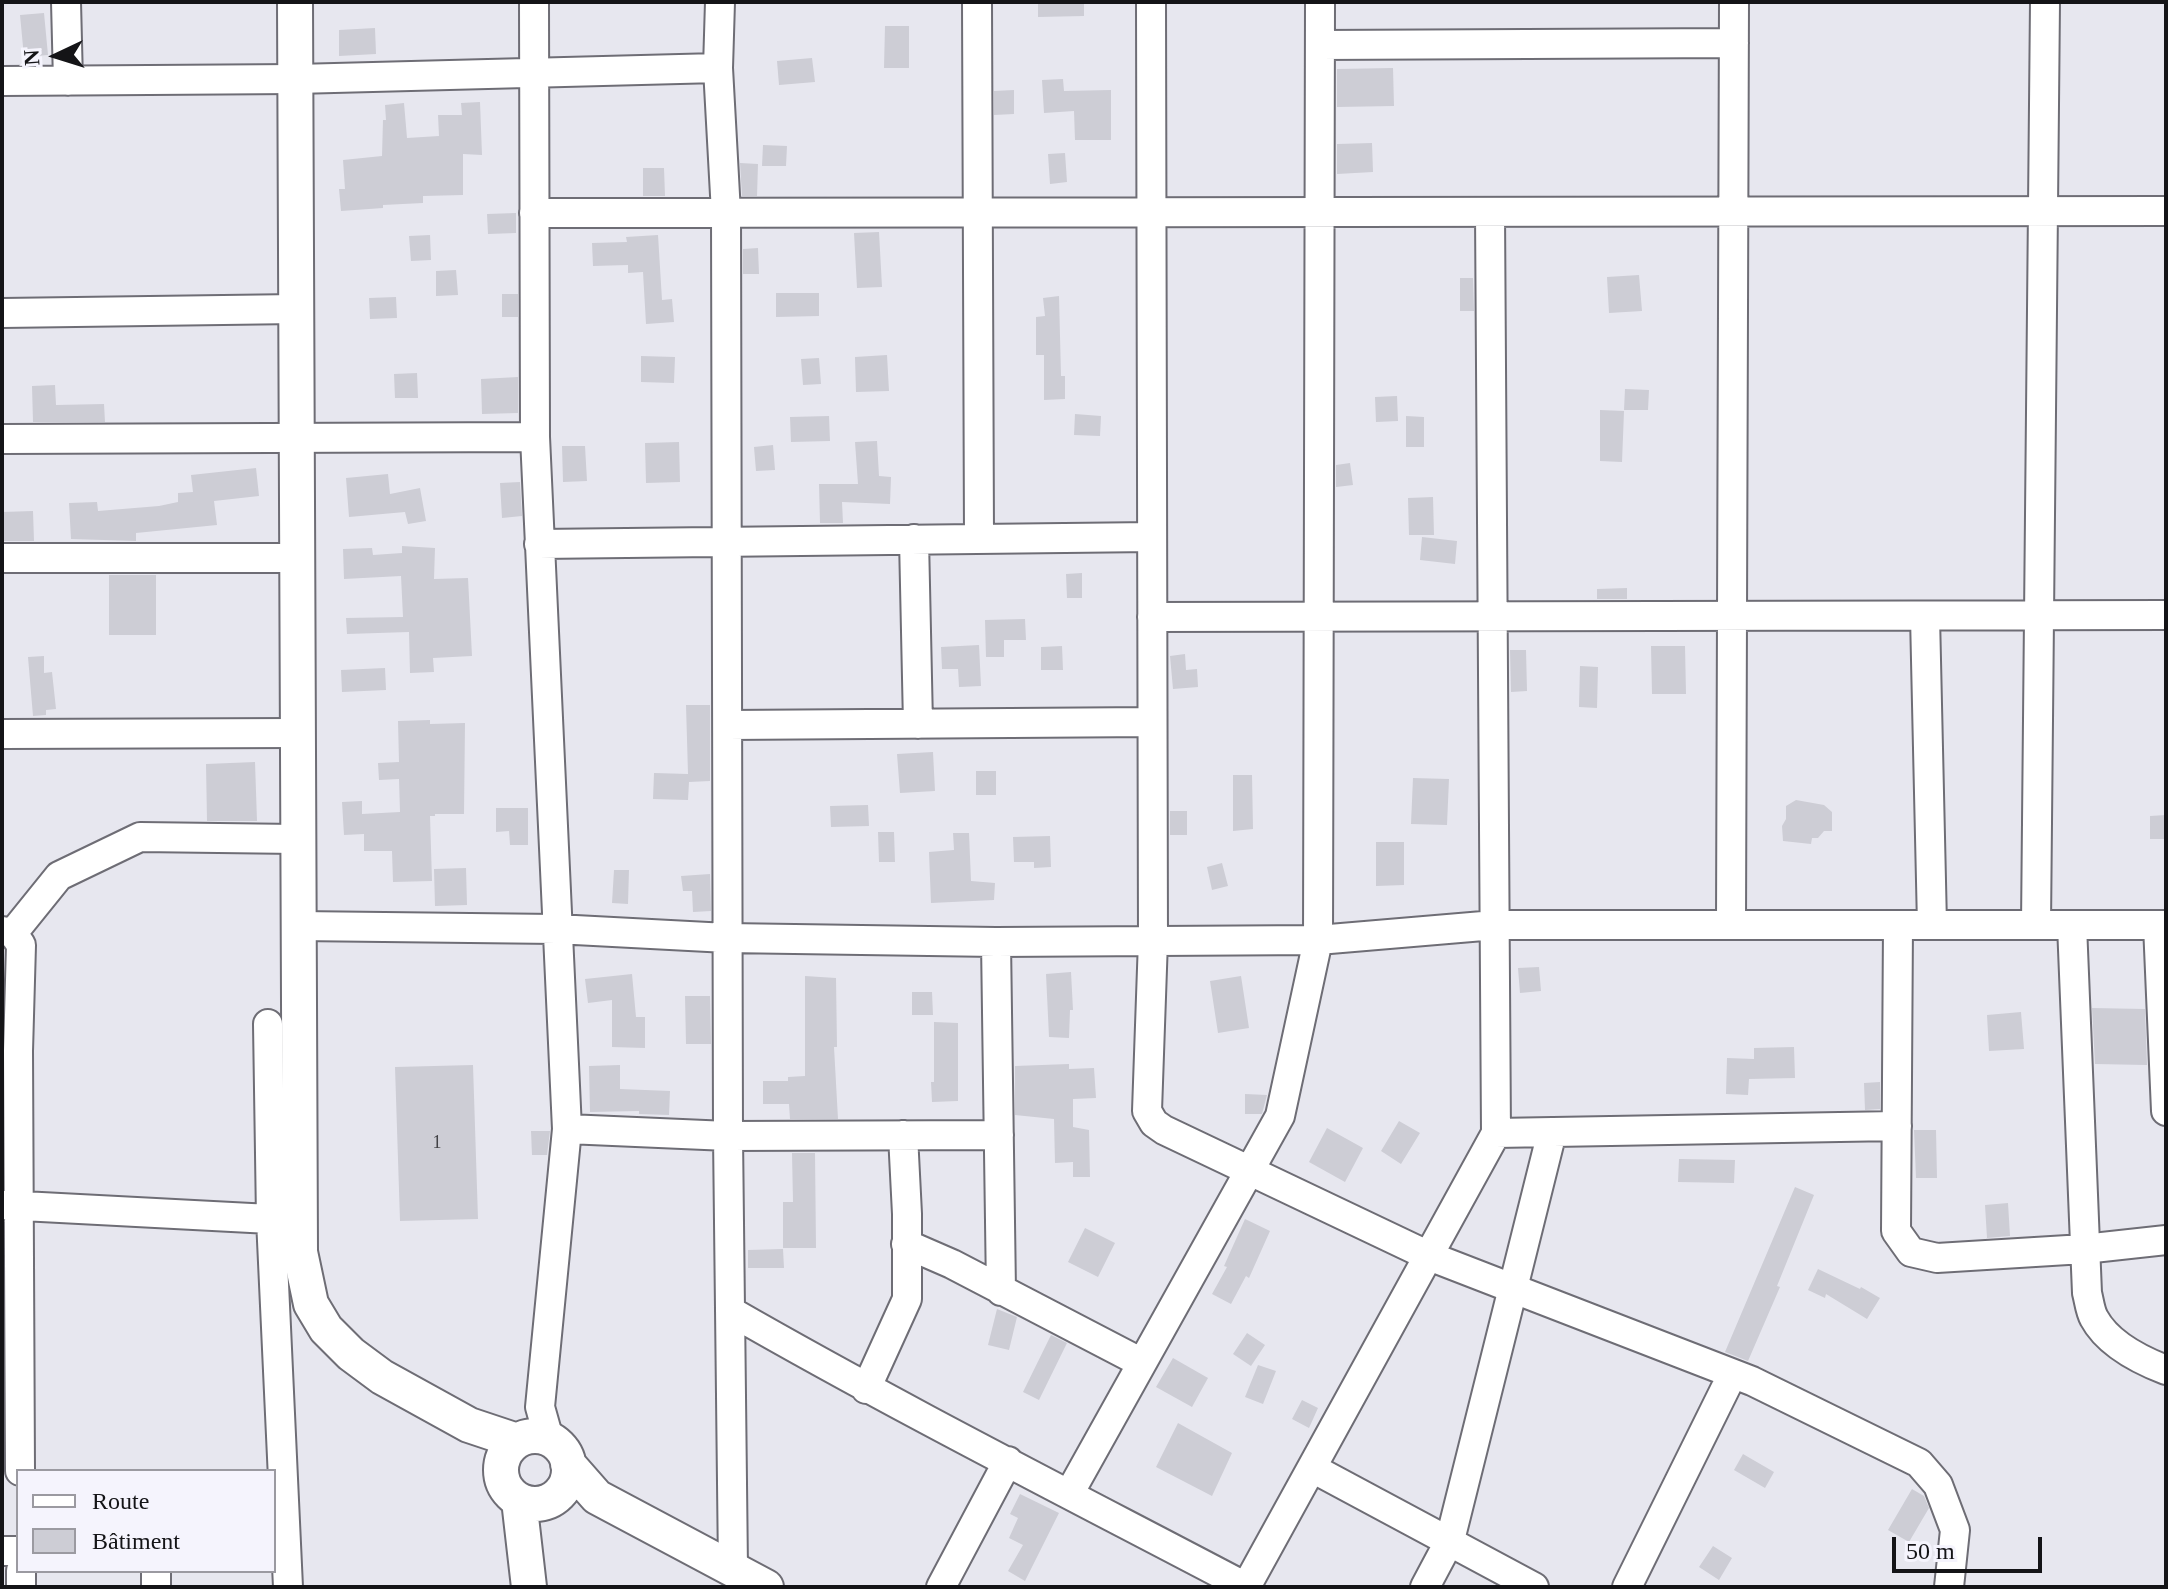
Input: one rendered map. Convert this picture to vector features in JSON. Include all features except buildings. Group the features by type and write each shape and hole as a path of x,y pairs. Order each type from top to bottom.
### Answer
{"main road":[{"path":"295,2 298,926 284,1220 311,1304 326,1329 351,1354 382,1377 766,1587"},
{"path":"529,1584 537,1543 537,1461"}],"street":[{"path":"66,2 68,81"},
{"path":"534,2 535,437 567,1129 537,1461"},
{"path":"720,2 718,68 726,213 728,1136 733,1569"},
{"path":"977,2 979,538"},
{"path":"1151,2 1153,940 1147,1111 1154,1123 1164,1130 1429,1256 1752,1381 1919,1463 1938,1485 1955,1530 1949,1587"},
{"path":"1069,1494 1280,1116 1318,940 1320,2"},
{"path":"1731,925 1734,2"},
{"path":"2036,925 2045,2"},
{"path":"1320,45 1734,43"},
{"path":"2,81 296,79 718,68"},
{"path":"534,213 2166,211"},
{"path":"730,1311 866,1389 1246,1587 1496,1133 1490,212"},
{"path":"2,313 297,309"},
{"path":"2,439 535,437"},
{"path":"539,544 1152,537"},
{"path":"914,539 918,724"},
{"path":"2,558 297,558"},
{"path":"1152,617 2166,615"},
{"path":"1925,616 1932,925"},
{"path":"728,725 1152,722"},
{"path":"2,734 296,733"},
{"path":"20,1469 11,1204 10,1052 21,945 8,932 59,876 140,837 297,839"},
{"path":"298,926 556,929 727,938 996,942 1318,940 1495,925 2162,925 2166,1111"},
{"path":"1898,925 1896,1231 1911,1252 1937,1258 2084,1249 2166,1240"},
{"path":"2072,925 2087,1293 2094,1318 2112,1338 2139,1360 2166,1370"},
{"path":"996,942 1001,1291"},
{"path":"268,1024 284,1220 281,1551 288,1587"},
{"path":"1496,1133 1897,1126"},
{"path":"567,1129 728,1136 999,1135"},
{"path":"1425,1587 1450,1540 1552,1132"},
{"path":"866,1389 907,1299 903,1135"},
{"path":"11,1204 284,1220"},
{"path":"906,1244 952,1264 1142,1363"},
{"path":"907,1299 952,1264"},
{"path":"1627,1587 1732,1375"},
{"path":"941,1587 1008,1461"},
{"path":"1312,1468 1534,1587"}]}
